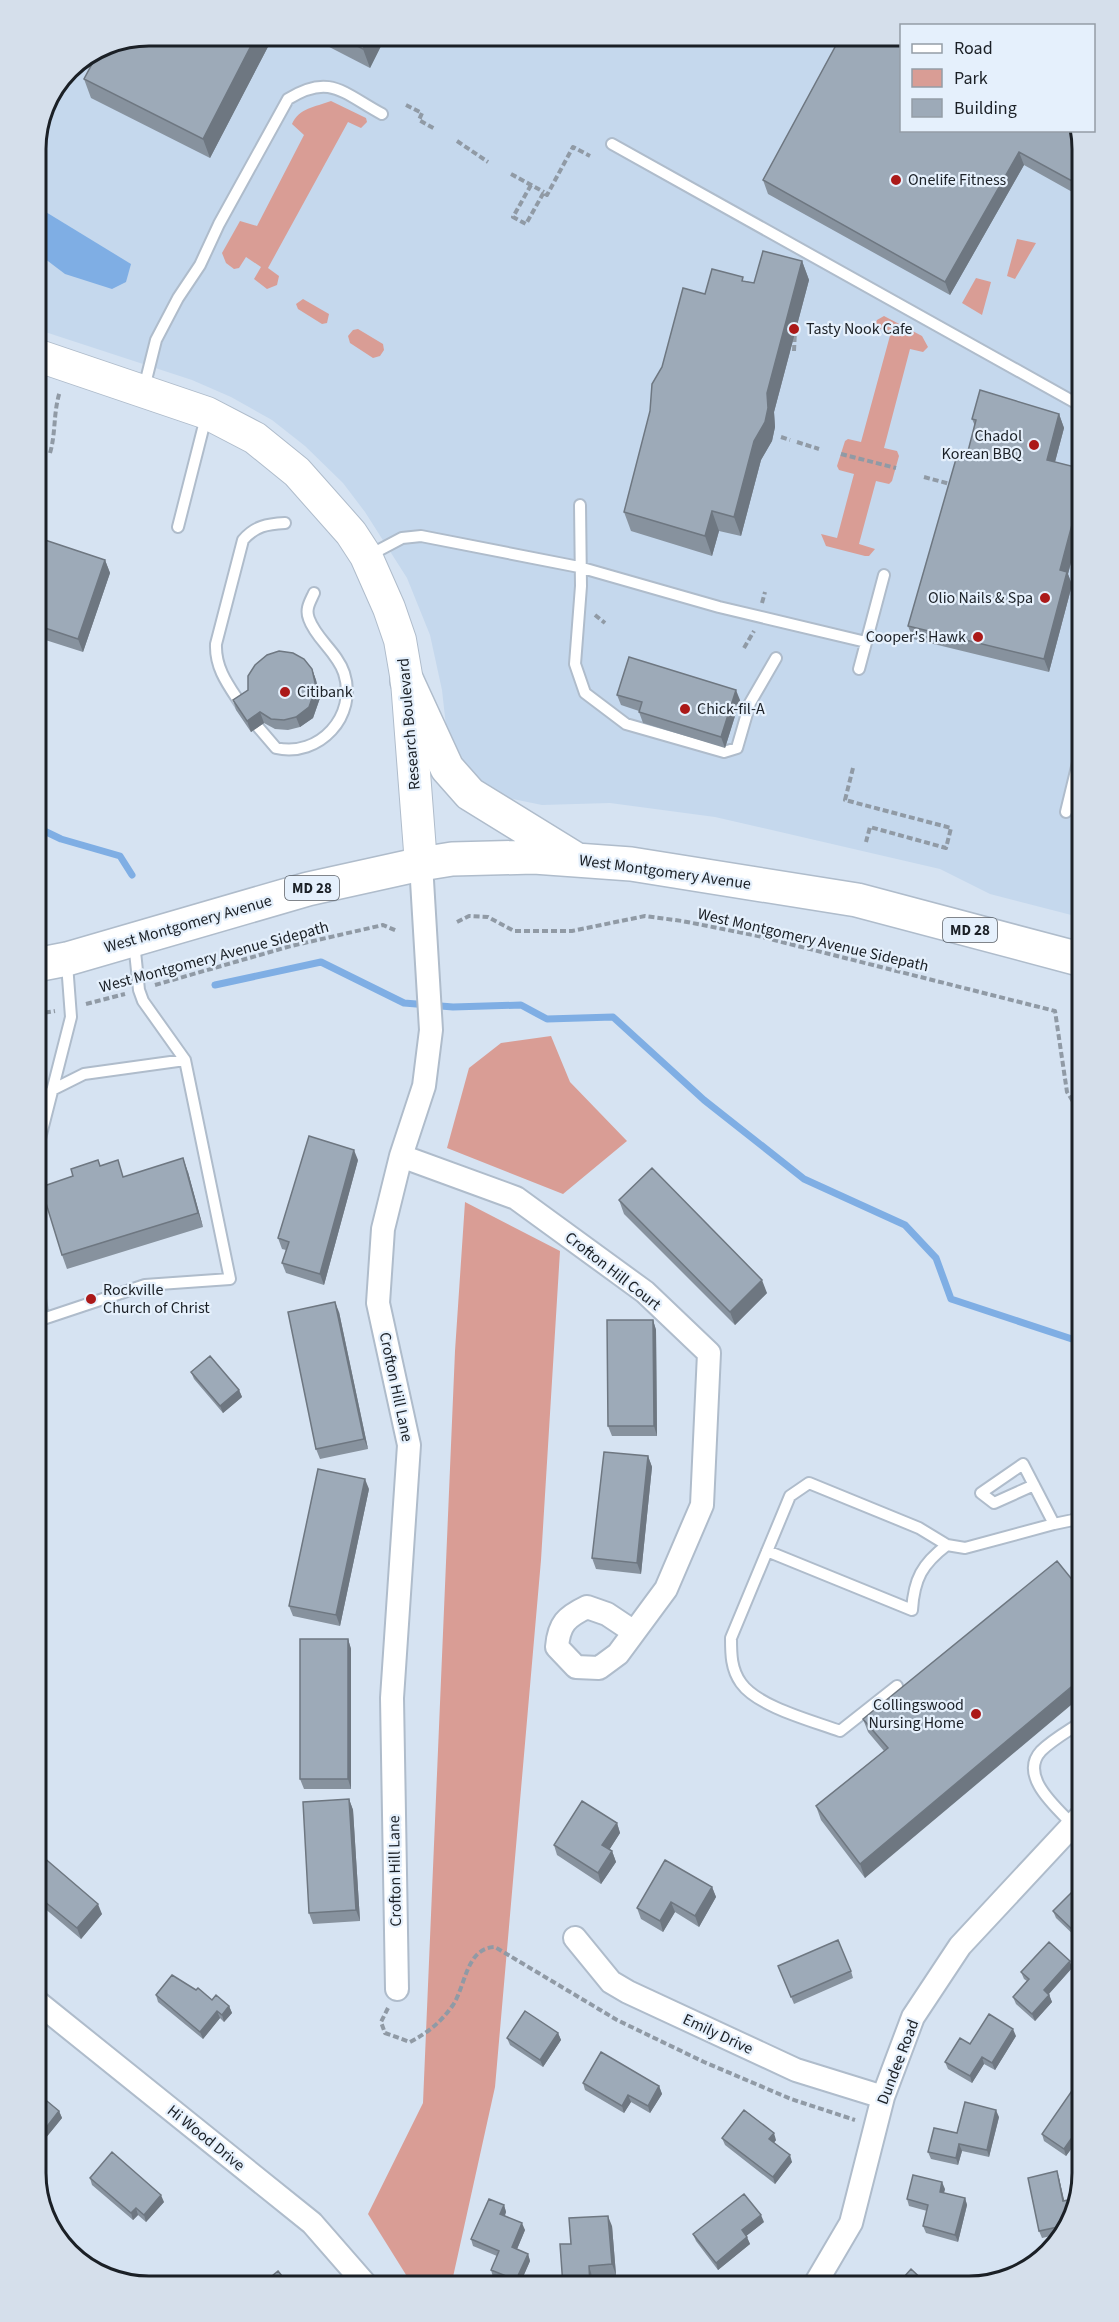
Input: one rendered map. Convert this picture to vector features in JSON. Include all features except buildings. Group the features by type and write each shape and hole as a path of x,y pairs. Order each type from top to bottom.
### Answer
{"main road":[{"path":"407,681 447,768 470,794 575,859"},
{"name":"West Montgomery Avenue","path":"51,962 308,889 452,859 575,859 631,864 857,900 1072,957"}],"street":[{"name":"Research Boulevard","path":"47,359 207,413 255,438 297,472 351,533 366,556 389,608 400,640 407,681 421,864"},
{"name":"Crofton Hill Lane","path":"397,1989 392,1698 409,1445 378,1302 383,1229 401,1156 424,1086 431,1030 421,864"},
{"name":"Crofton Hill Court","path":"401,1156 516,1198 645,1292 708,1353 702,1505 666,1589 634,1632"},
{"name":"Dundee Road","path":"820,2276 851,2223 883,2097 913,2017 960,1946 1072,1825"},
{"name":"Emily Drive","path":"575,1938 611,1982 628,1992 796,2070 883,2097"},
{"name":"Hi Wood Drive","path":"46,2009 312,2223 358,2275"}],"lane":[{"path":"143,391 156,340 178,298 200,265 219,224 288,99 307,87 330,85 382,114"},
{"path":"612,144 1072,401"},
{"path":"178,527 207,413"},
{"path":"580,505 578,635 575,664 585,693 626,724 724,752 737,748 750,703 776,658"},
{"path":"242,706 221,674 216,656 216,644 243,540 250,531 264,524 285,523"},
{"path":"366,556 402,538 421,536 579,567 719,607 866,642"},
{"path":"859,669 884,575"},
{"path":"258,727 276,748 300,751 317,744 338,722 345,704 347,688 335,655 309,621 307,610 314,593"},
{"path":"1066,812 1072,787"},
{"path":"46,1318 145,1285 230,1279 185,1060 143,1001 139,990 133,940"},
{"path":"47,1112 72,1008 51,962"},
{"path":"52,1090 84,1074 185,1060"},
{"path":"1034,1485 994,1503 981,1492 1023,1464 1034,1485 1054,1524"},
{"path":"897,1686 840,1731 765,1702 741,1683 731,1660 731,1638 790,1496 809,1484 918,1528 946,1545 965,1548 1072,1520"},
{"path":"767,1551 912,1610 914,1587 921,1571 946,1545"},
{"path":"1072,1729 1040,1752 1034,1767 1037,1783 1049,1801 1072,1815"}],"path":[{"path":"406,105 422,113 419,120 435,129"},
{"path":"457,141 488,162"},
{"path":"511,174 547,195 573,147 590,156"},
{"path":"531,184 513,217 526,224 544,192"},
{"path":"794,351 795,331"},
{"path":"50,453 55,437 55,408 60,392"},
{"path":"781,437 790,440"},
{"path":"797,442 819,448"},
{"path":"841,454 896,468"},
{"path":"924,477 950,484"},
{"path":"762,604 765,592"},
{"path":"744,648 752,638 756,624"},
{"path":"853,768 845,800 951,828 946,848 870,827 866,842"},
{"name":"West Montgomery Avenue Sidepath","path":"456,922 469,916 488,917 514,931 572,931 610,921 645,916 682,921 758,936 1055,1011 1067,1092 1072,1100"},
{"name":"West Montgomery Avenue Sidepath","path":"47,1012 72,1008 139,990 302,943 383,925 397,931"},
{"path":"397,1989 381,2022 385,2033 410,2042 434,2030 454,2002 476,1955 484,1948 495,1947 617,2020 704,2062 791,2099 875,2127"}],"shaded area":[{"path":"149,46 900,47 900,132 1071,132 1072,915 990,894 940,869 715,817 610,803 542,805 503,797 485,788 458,759 447,735 442,690 430,635 407,578 365,512 343,483 305,446 272,420 231,397 192,380 47,333 47,142 50,123 57,104 81,72 98,60 129,48"}],"green space":[{"path":"331,101 366,118 367,122 361,128 348,122 268,268 279,276 277,285 267,289 254,279 261,267 246,257 239,268 234,269 226,263 222,253 240,221 257,226 304,135 292,124 295,119 308,109"},
{"path":"1017,239 1036,243 1015,279 1007,276"},
{"path":"976,278 991,282 982,315 962,303"},
{"path":"303,299 329,314 327,323 322,324 298,309 296,304"},
{"path":"884,316 922,336 928,347 923,352 910,349 884,448 897,451 899,456 892,481 889,484 876,481 859,544 875,549 869,556 865,556 826,546 821,534 837,538 854,474 839,470 837,466 845,441 848,439 861,442 891,332 874,327 877,320"},
{"path":"358,329 383,344 384,350 380,356 373,358 350,343 348,336 353,330"},
{"path":"551,1036 570,1082 627,1141 563,1194 447,1148 469,1068 501,1043"},
{"path":"465,1202 560,1251 541,1560 495,2087 453,2275 406,2275 368,2214 423,2103 455,1351"}],"water":[{"path":"47,213 131,264 126,282 112,289 65,274 47,260"}],"waterway":[{"path":"47,832 61,839 120,856 132,875"},
{"path":"215,985 321,962 404,1003 453,1007 521,1005 547,1019 613,1017 704,1100 804,1179 905,1225 936,1258 951,1299 1072,1339"}],"place":[{"name":"Onelife Fitness","path":"896,180"},
{"name":"Tasty Nook Cafe","path":"794,329"},
{"name":"Chadol Korean BBQ","path":"1034,445"},
{"name":"Olio Nails & Spa","path":"1045,598"},
{"name":"Cooper's Hawk","path":"978,637"},
{"name":"Citibank","path":"285,692"},
{"name":"Chick-fil-A","path":"685,709"},
{"name":"Rockville Church of Christ","path":"91,1299"},
{"name":"Collingswood Nursing Home","path":"976,1714"}]}
